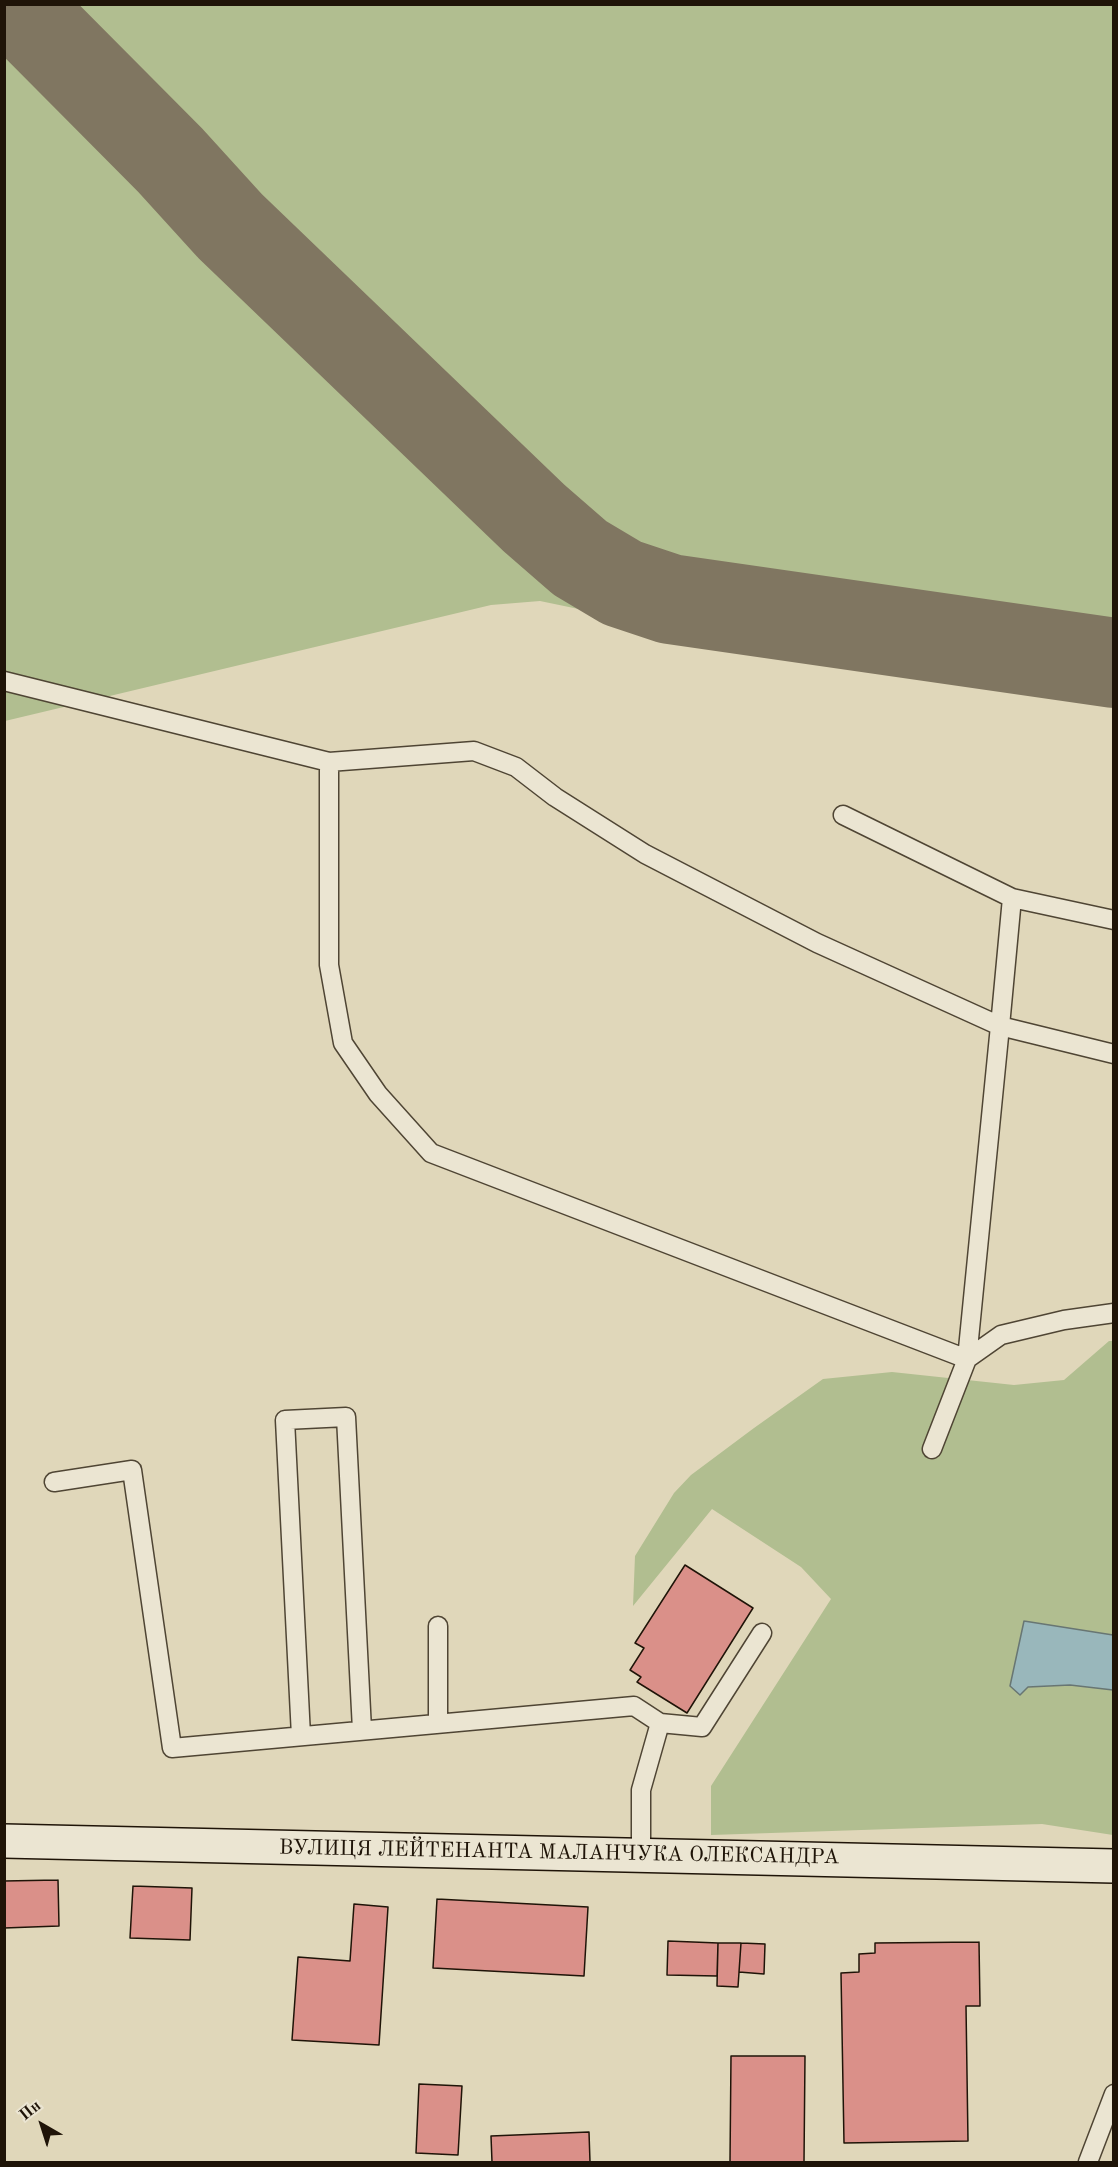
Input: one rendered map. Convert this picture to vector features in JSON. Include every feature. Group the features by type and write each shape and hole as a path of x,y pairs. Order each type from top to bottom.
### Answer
{"street":[{"name":"ВУЛИЦЯ ЛЕЙТЕНАНТА МАЛАНЧУКА ОЛЕКСАНДРА","path":"4,1840 1113,1866"}],"lane":[{"path":"4,681 329,762 474,751 505,763 645,854 817,943 1000,1026 1113,1054"},
{"path":"329,762 329,965 343,1043 378,1094 430,1153 967,1359"},
{"path":"843,814 1012,898 1113,920"},
{"path":"932,1449 967,1359 1012,898"},
{"path":"967,1359 1001,1335 1064,1320 1113,1313"},
{"path":"301,1736 285,1420 346,1417 362,1730"},
{"path":"54,1482 132,1470 172,1748 634,1706 660,1723 702,1727 762,1633"},
{"path":"438,1626 438,1724"},
{"path":"641,1855 641,1790 660,1723"},
{"path":"1088,2163 1113,2094"}],"green space":[{"path":"41,5 1113,5 1113,695 617,617 540,601 491,605 5,721 4,38"},
{"path":"1109,1341 1113,1341 1113,1635 1024,1621 1020,1695 1028,1687 1070,1685 1113,1690 1113,1835 1042,1824 711,1835 711,1786 831,1599 801,1567 712,1509 633,1606 635,1556 674,1493 691,1475 823,1379 892,1372 1014,1385 1064,1380"}],"water":[{"path":"1024,1621 1113,1635 1113,1690 1070,1685 1028,1687 1020,1695 1010,1686"}],"building":[{"path":"685,1565 753,1608 687,1713 637,1682 641,1677 630,1670 644,1648 635,1643"},
{"path":"58,1880 59,1926 4,1928 4,1881"},
{"path":"133,1886 192,1888 190,1940 130,1938"},
{"path":"437,1899 588,1907 584,1976 433,1968"},
{"path":"354,1904 388,1907 379,2045 292,2040 298,1957 350,1961"},
{"path":"668,1941 718,1943 717,1976 667,1975"},
{"path":"979,1942 980,2006 966,2006 968,2141 844,2143 841,1973 859,1972 859,1954 875,1953 875,1943"},
{"path":"718,1943 741,1943 738,1987 717,1986"},
{"path":"741,1943 765,1944 764,1974 739,1972"},
{"path":"731,2056 805,2056 804,2162 730,2162"},
{"path":"419,2084 462,2086 458,2155 416,2153"},
{"path":"589,2132 590,2162 492,2162 491,2136"}],"taxiway":[{"path":"15,4 170,160 230,226 534,518 580,558 622,583 670,599 1114,663"}]}
